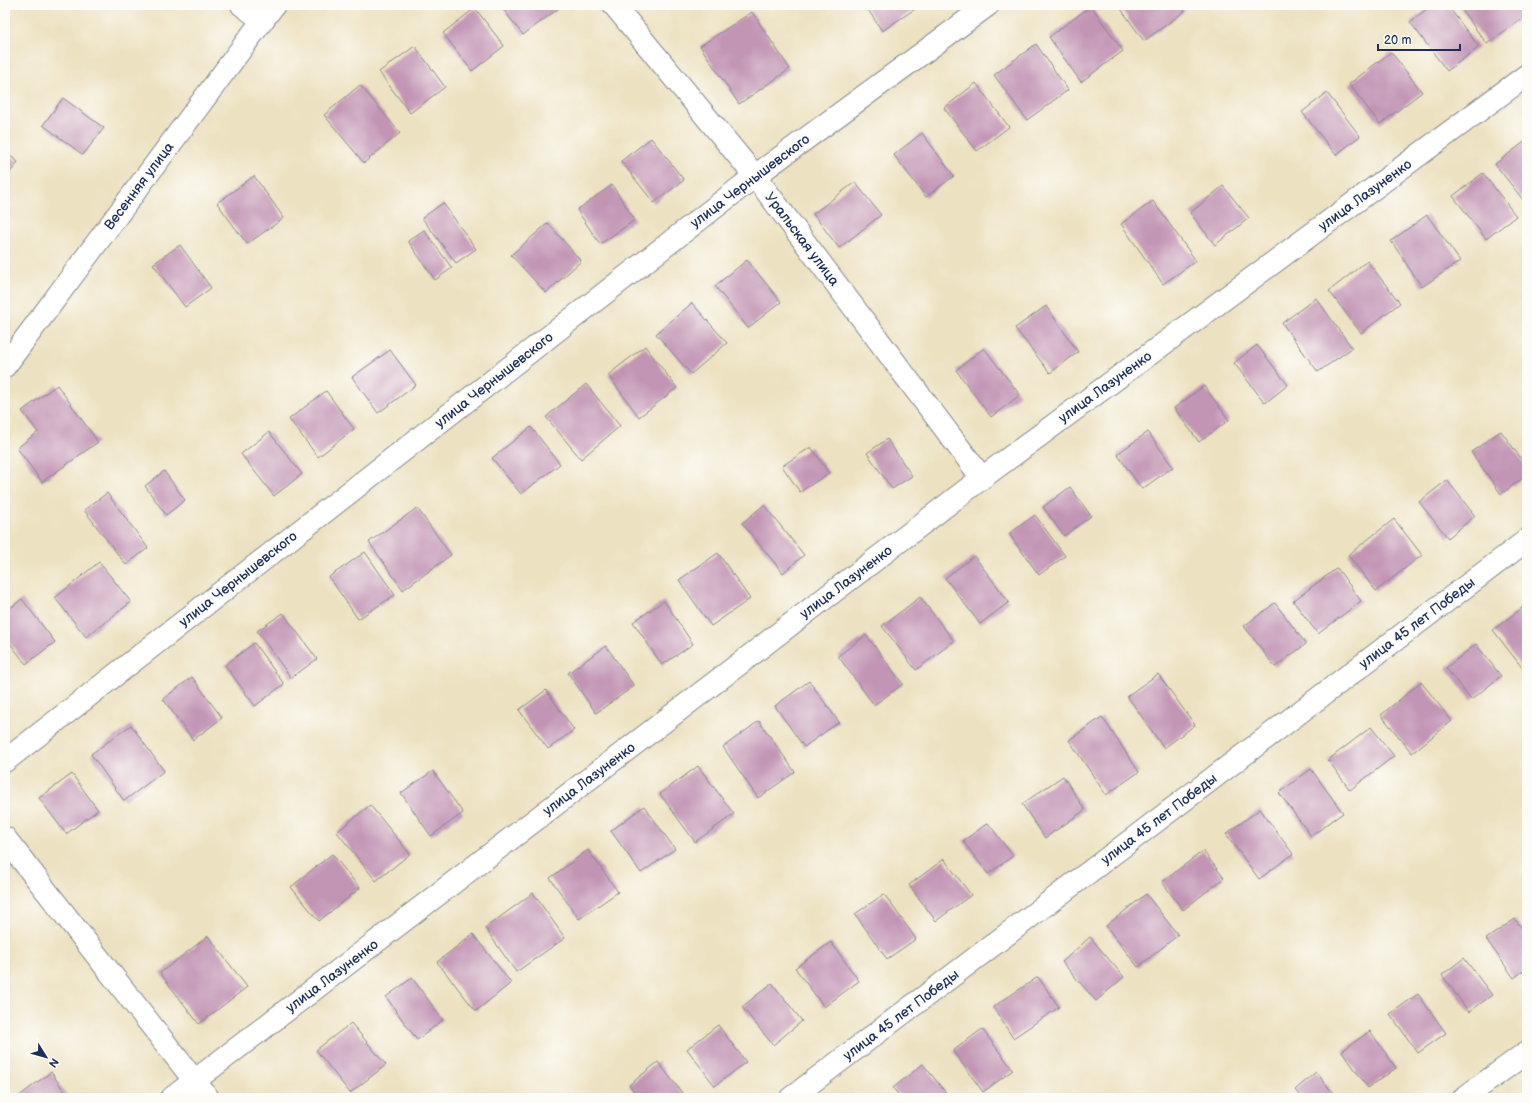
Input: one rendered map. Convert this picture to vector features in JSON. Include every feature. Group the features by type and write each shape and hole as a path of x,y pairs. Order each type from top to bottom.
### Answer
{"street":[{"path":"242,5 268,13"},
{"name":"Уральская улица","path":"614,5 755,176 982,478"},
{"name":"улица Чернышевского","path":"5,761 755,176 988,5"},
{"name":"Весенняя улица","path":"5,366 268,13"},
{"name":"улица Лазуненко","path":"172,1098 982,478 1527,75"},
{"name":"улица 45 лет Победы","path":"791,1098 1527,540"},
{"path":"5,838 208,1098"},
{"path":"1464,1098 1527,1052"}],"building":[{"path":"500,5 563,5 523,35"},
{"path":"865,5 916,5 918,7 882,31"},
{"path":"1118,5 1181,5 1185,11 1144,41"},
{"path":"1432,5 1447,5 1479,47 1447,71 1410,22"},
{"path":"1467,5 1527,5 1527,14 1487,44 1461,9"},
{"path":"1091,6 1123,51 1081,82 1049,37"},
{"path":"475,8 504,46 472,71 443,33"},
{"path":"752,12 790,69 739,104 700,46"},
{"path":"1036,44 1068,90 1027,120 994,75"},
{"path":"415,46 445,87 410,113 379,72"},
{"path":"1391,52 1422,92 1380,124 1349,84"},
{"path":"976,83 1009,127 977,151 944,108"},
{"path":"360,85 400,133 364,163 324,115"},
{"path":"1327,93 1360,136 1336,155 1302,112"},
{"path":"63,98 104,128 83,155 43,125"},
{"path":"922,133 954,176 926,197 894,155"},
{"path":"651,138 684,180 654,203 621,161"},
{"path":"1527,140 1527,205 1495,164"},
{"path":"5,152 18,162 5,179"},
{"path":"1483,173 1516,216 1486,239 1453,196"},
{"path":"254,176 284,218 247,244 217,203"},
{"path":"855,182 881,215 839,248 813,214"},
{"path":"612,185 635,220 600,244 577,210"},
{"path":"1223,186 1249,218 1215,245 1190,213"},
{"path":"1153,201 1196,261 1163,284 1121,224"},
{"path":"443,203 476,249 456,263 422,218"},
{"path":"1427,215 1460,261 1422,287 1391,241"},
{"path":"548,223 581,261 546,293 511,255"},
{"path":"424,230 452,268 435,280 408,241"},
{"path":"180,245 211,288 185,307 153,264"},
{"path":"747,260 781,302 748,328 715,286"},
{"path":"1367,261 1400,303 1361,333 1329,291"},
{"path":"1316,298 1352,348 1318,372 1282,323"},
{"path":"692,303 727,343 691,374 656,334"},
{"path":"1046,306 1078,352 1050,373 1015,328"},
{"path":"1257,345 1288,385 1265,403 1234,363"},
{"path":"645,346 677,388 639,417 608,375"},
{"path":"984,348 1020,395 991,417 956,370"},
{"path":"390,350 416,385 378,413 352,377"},
{"path":"586,384 620,426 581,459 546,417"},
{"path":"57,385 98,442 42,482 17,448 38,432 22,411"},
{"path":"1204,386 1229,420 1199,442 1174,408"},
{"path":"326,391 354,429 318,457 289,419"},
{"path":"531,427 560,464 521,494 492,458"},
{"path":"1501,431 1527,467 1527,475 1501,494 1471,452"},
{"path":"269,432 302,474 274,496 241,454"},
{"path":"1148,432 1173,467 1142,489 1117,454"},
{"path":"887,439 912,476 892,489 867,453"},
{"path":"811,447 829,473 800,492 782,466"},
{"path":"164,471 185,500 166,515 145,486"},
{"path":"1447,480 1475,516 1448,538 1419,502"},
{"path":"1070,487 1091,516 1064,536 1043,507"},
{"path":"107,493 148,548 126,565 84,510"},
{"path":"764,505 804,555 783,573 742,523"},
{"path":"417,508 451,555 403,590 369,542"},
{"path":"1035,515 1065,556 1039,575 1009,534"},
{"path":"1394,519 1422,555 1376,591 1348,555"},
{"path":"365,552 395,595 358,619 329,577"},
{"path":"718,553 750,599 711,626 679,580"},
{"path":"974,556 1009,602 980,624 945,578"},
{"path":"99,562 131,602 86,637 55,598"},
{"path":"1337,568 1361,601 1318,634 1293,601"},
{"path":"920,597 954,641 916,670 882,626"},
{"path":"22,599 55,642 26,664 5,637 5,612"},
{"path":"664,601 693,644 662,665 633,622"},
{"path":"1275,603 1306,644 1275,667 1244,626"},
{"path":"1527,604 1527,674 1493,630"},
{"path":"283,613 317,659 291,678 257,631"},
{"path":"866,635 903,684 874,705 838,656"},
{"path":"254,643 284,684 255,706 225,665"},
{"path":"1476,644 1501,676 1471,700 1446,668"},
{"path":"606,646 634,686 596,713 568,673"},
{"path":"1158,674 1195,725 1164,748 1127,696"},
{"path":"192,677 222,718 193,740 163,699"},
{"path":"809,681 839,722 804,747 775,706"},
{"path":"1421,682 1452,721 1412,753 1381,715"},
{"path":"546,690 574,730 548,749 519,710"},
{"path":"1102,717 1139,772 1106,795 1069,740"},
{"path":"759,721 795,772 758,798 723,747"},
{"path":"131,725 164,771 124,801 91,754"},
{"path":"1371,727 1394,756 1350,790 1328,760"},
{"path":"698,766 734,814 695,842 660,794"},
{"path":"1311,769 1343,813 1311,836 1279,793"},
{"path":"433,771 463,813 431,836 401,793"},
{"path":"72,774 98,810 66,834 39,798"},
{"path":"1063,776 1085,810 1045,838 1022,804"},
{"path":"370,805 410,854 376,881 337,832"},
{"path":"644,806 675,849 641,873 611,831"},
{"path":"1260,809 1293,854 1259,879 1226,834"},
{"path":"988,823 1013,856 988,874 963,841"},
{"path":"588,850 618,892 579,919 550,878"},
{"path":"1203,851 1224,878 1183,910 1162,882"},
{"path":"332,854 360,888 319,921 291,887"},
{"path":"944,859 971,895 936,921 909,885"},
{"path":"533,893 565,938 516,972 485,928"},
{"path":"884,894 916,939 887,959 855,914"},
{"path":"1146,894 1178,935 1138,967 1106,926"},
{"path":"1515,919 1527,935 1527,968 1514,978 1486,939"},
{"path":"473,934 511,983 476,1011 437,962"},
{"path":"208,936 247,987 199,1024 160,973"},
{"path":"1090,937 1124,977 1096,1001 1062,962"},
{"path":"831,942 859,981 824,1007 795,968"},
{"path":"1464,958 1492,995 1469,1012 1442,975"},
{"path":"1038,977 1059,1007 1013,1038 993,1007"},
{"path":"412,978 443,1020 417,1040 386,997"},
{"path":"772,983 802,1021 773,1045 742,1007"},
{"path":"1418,994 1446,1033 1418,1053 1390,1014"},
{"path":"351,1023 386,1065 350,1093 316,1050"},
{"path":"718,1025 746,1062 715,1086 687,1049"},
{"path":"982,1029 1013,1070 983,1092 953,1051"},
{"path":"1370,1031 1396,1068 1368,1088 1342,1051"},
{"path":"658,1062 686,1098 639,1098 629,1085"},
{"path":"923,1064 950,1098 901,1098 893,1088"},
{"path":"51,1072 69,1098 18,1097"},
{"path":"1316,1072 1337,1098 1302,1098 1295,1090"}]}
